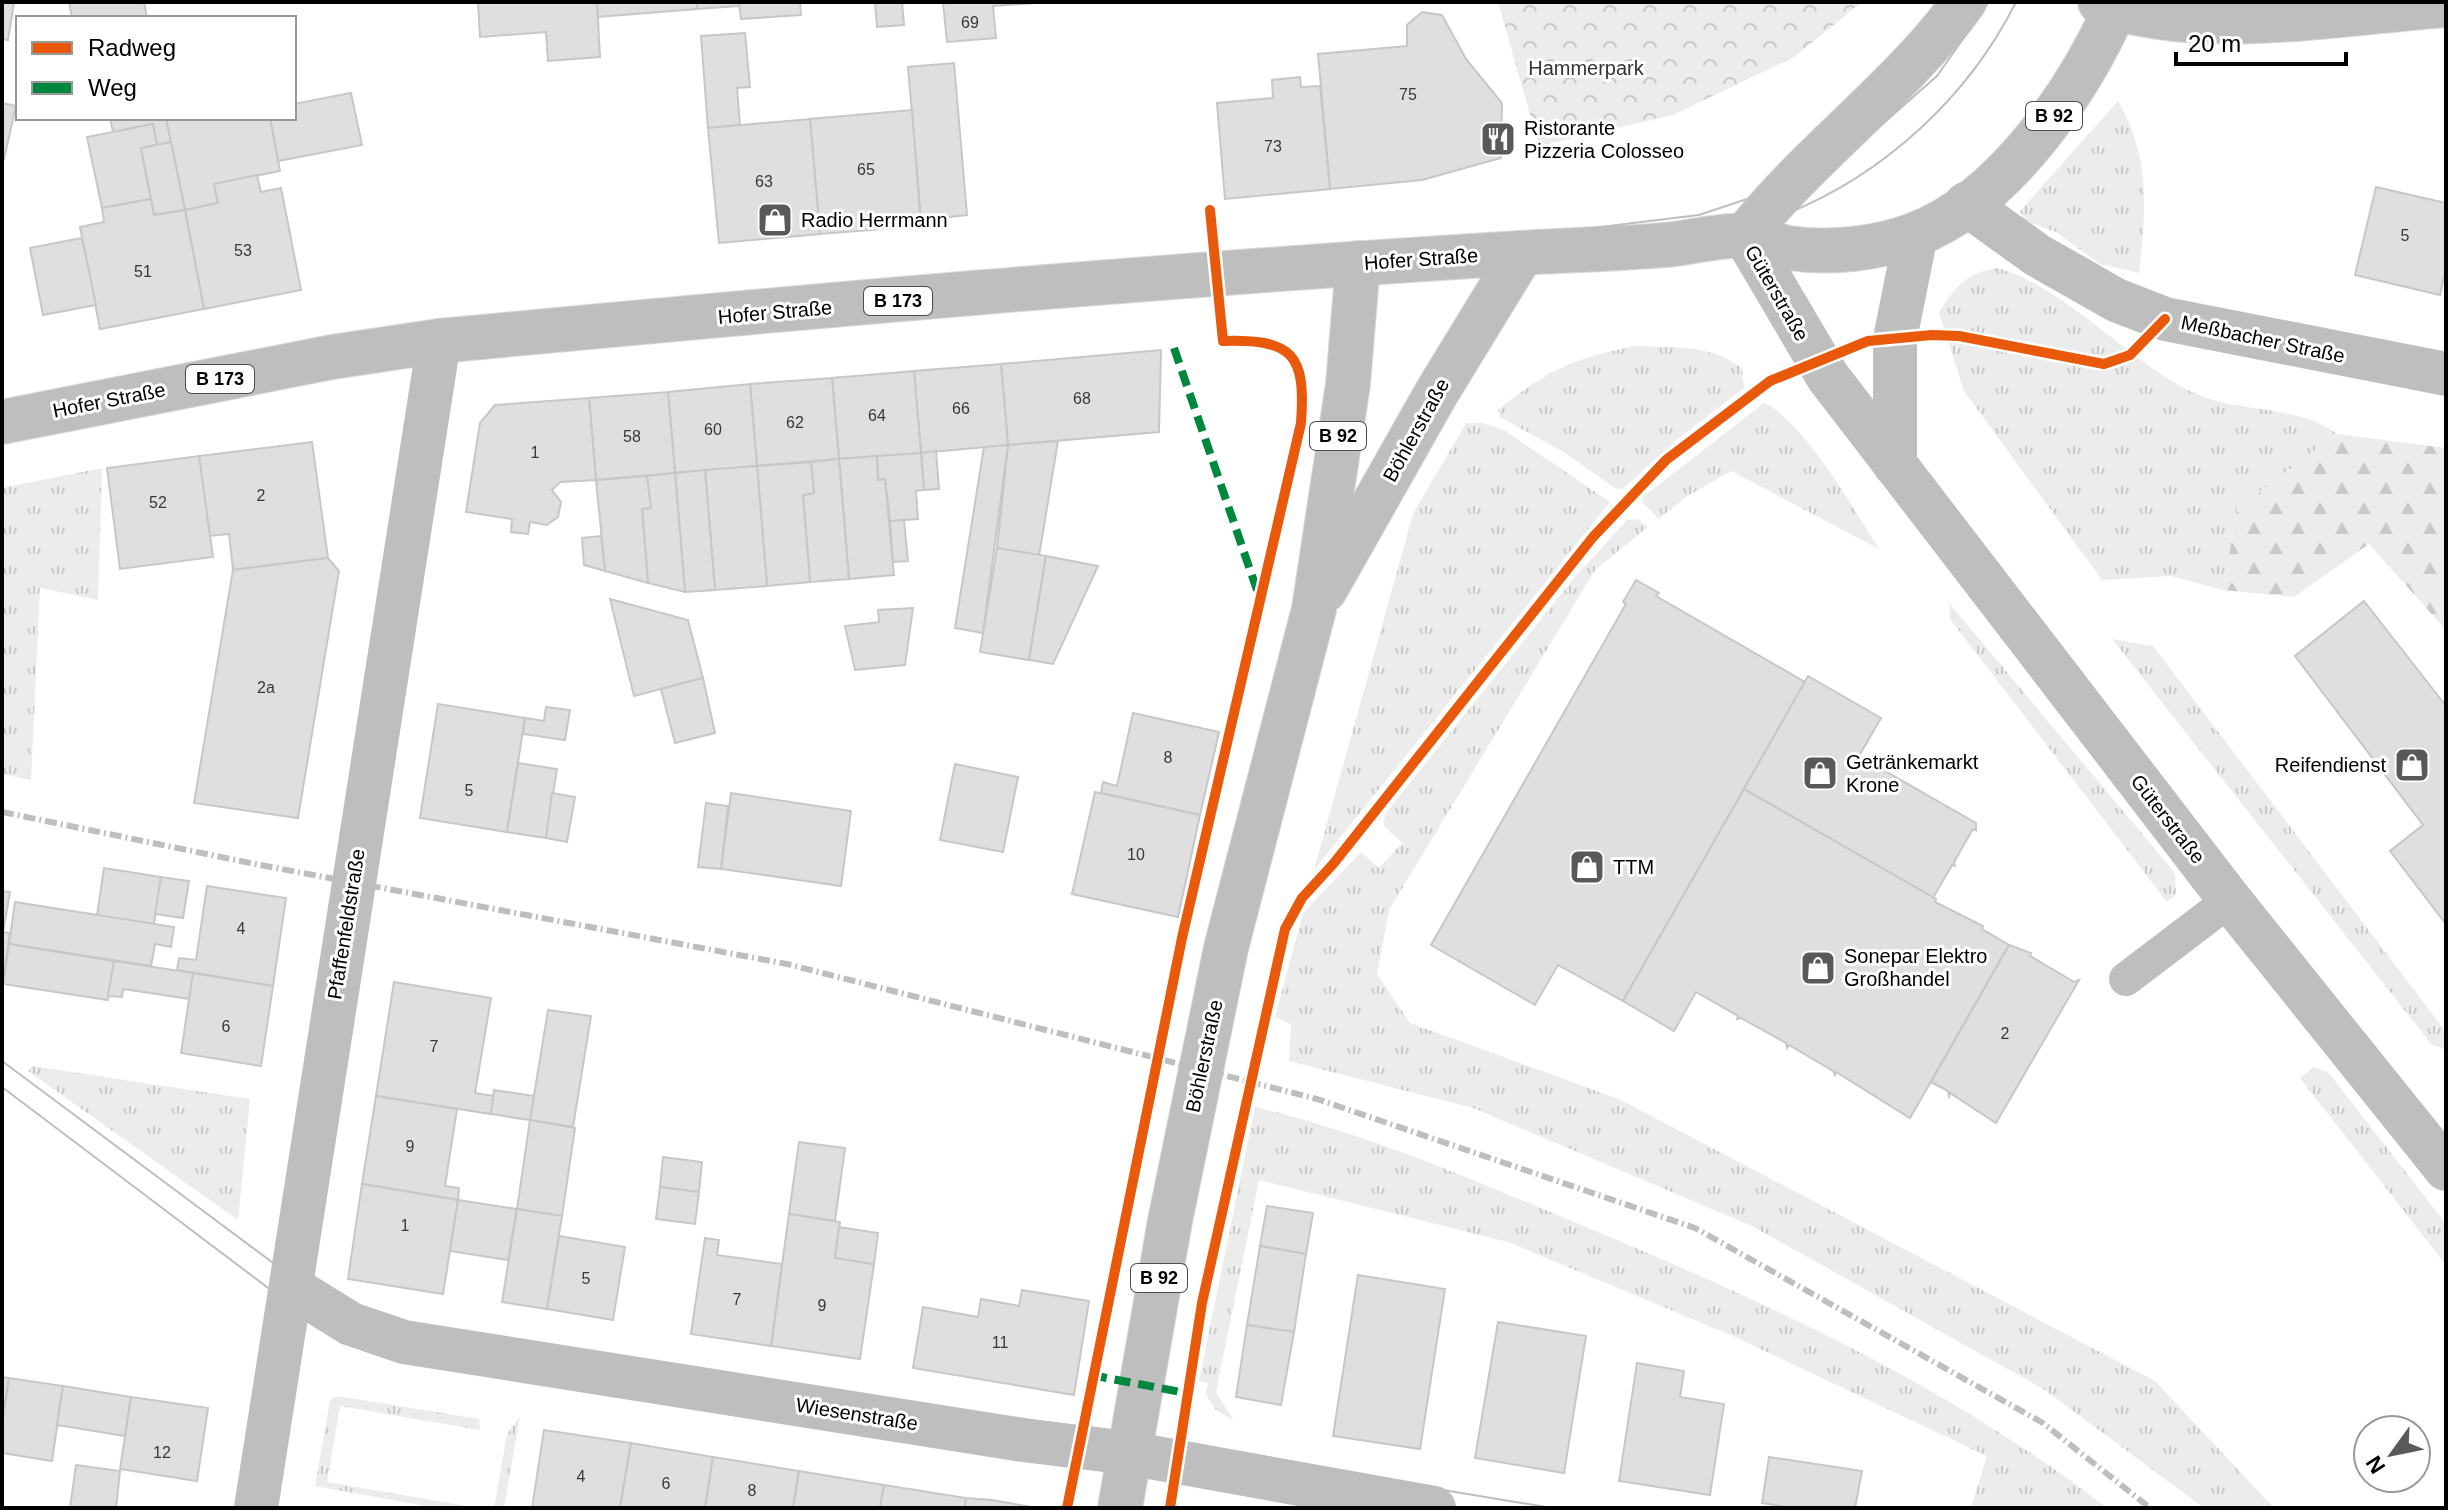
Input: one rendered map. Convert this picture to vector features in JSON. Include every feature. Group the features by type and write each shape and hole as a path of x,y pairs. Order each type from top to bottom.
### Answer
{"main road":[{"path":"1745,236 1817,154 1909,71 1964,2"},
{"path":"2111,4 2215,20 2446,5"},
{"name":"Hofer Straße","path":"2,422 332,357 439,341 1358,263 1670,245 1745,236 1785,247 1821,251 1866,247 1916,234 1966,204 2034,142 2096,52 2111,4"},
{"name":"Meßbacher Straße","path":"1966,204 2050,262 2116,300 2165,319 2446,374"},
{"path":"1895,465 1895,339 1916,234"},
{"name":"Güterstraße","path":"1745,236 1816,360 2230,900 2446,1169"},
{"name":"Böhlerstraße","path":"1314,609 1437,392 1522,253"},
{"name":"Böhlerstraße","path":"1120,1508 1170,1221 1226,948 1314,609 1348,384 1358,263"},
{"name":"Pfaffenfeldstraße","path":"256,1508 439,341"},
{"name":"Wiesenstraße","path":"291,1287 351,1324 404,1342 1023,1440 1128,1453 1434,1508"}],"lane":[{"path":"2126,979 2230,900"}],"green space":[{"name":"Hammerpark","path":"1498,2 1862,2 1794,57 1673,115 1539,146"},
{"path":"2118,101 2136,143 2144,185 2139,273 2100,264 2056,232 2025,221 2020,211"},
{"path":"1997,268 2046,290 2168,379 2192,392 2209,399 2303,417 2337,434 2237,509 2223,590 2171,576 2102,580 1964,391 1939,313 1962,283 1977,273"},
{"path":"1636,346 1692,349 1718,355 1742,368 1744,388 1675,441 1623,489 1615,488 1565,453 1500,417 1498,410 1547,375 1595,355"},
{"path":"1764,403 1779,413 1811,447 1879,549 1731,471 1686,497 1659,519 1642,502 1643,497"},
{"path":"1466,423 1483,423 1504,430 1610,502 1314,870 1413,514"},
{"path":"2337,434 2446,448 2446,630 2369,544 2294,597 2223,590 2237,509"},
{"path":"102,468 98,600 40,588 31,780 2,774 2,488"},
{"path":"1637,519 1648,527 1595,570 1389,910 1377,974 1410,1023 1621,1100 2155,1381 2274,1508 2204,1508 2045,1390 1752,1226 1473,1108 1289,1061 1291,1024 1275,1017 1303,913 1361,852 1379,868 1402,843 1384,826 1385,814 1574,578 1627,520"},
{"path":"1949,603 2175,873 2176,895 2167,902 1950,619"},
{"path":"2112,639 2153,646 2446,1032 2446,1050 2432,1045"},
{"path":"32,1066 250,1099 238,1220 28,1071"},
{"path":"2314,1067 2328,1072 2446,1224 2446,1265 2300,1078"},
{"path":"1255,1107 1377,1143 1456,1173 1782,1314 1917,1383 2046,1463 2107,1508 1971,1508 1987,1456 1735,1337 1508,1242 1259,1180 1216,1392 1234,1421 1215,1409 1206,1394 1208,1383 1199,1381"},
{"path":"337,1396 479,1419 480,1430 340,1406 327,1482 478,1508 436,1508 315,1486 330,1400"},
{"path":"520,1416 504,1508 494,1508 507,1434"}],"building":[{"path":"2,2 14,2 8,40 2,39"},
{"path":"69,2 144,2 147,16 72,16"},
{"path":"478,2 597,2 600,57 548,61 546,32 480,37"},
{"path":"597,2 697,2 697,9 598,17"},
{"path":"697,2 739,2 739,6 697,9"},
{"path":"739,2 800,2 801,15 741,19"},
{"path":"875,2 902,2 904,25 877,27"},
{"path":"943,2 1051,2 993,6 996,38 947,42"},
{"path":"1422,12 1442,15 1466,59 1502,103 1501,158 1422,180 1330,189 1318,54 1407,46 1407,25"},
{"path":"745,33 750,87 737,88 740,125 708,128 701,36"},
{"path":"954,63 967,215 921,220 908,67"},
{"path":"1300,77 1301,87 1320,86 1330,189 1225,199 1217,103 1273,98 1272,80"},
{"path":"351,93 362,145 278,161 270,120 296,120 296,104"},
{"path":"2,103 16,106 4,159 2,158"},
{"path":"912,110 921,226 820,234 810,119"},
{"path":"810,119 820,234 719,243 708,128"},
{"path":"110,120 166,120 171,142 157,145 153,124 113,132"},
{"path":"166,120 270,120 280,171 214,184 218,203 185,210"},
{"path":"153,124 157,145 141,148 151,199 102,208 87,137"},
{"path":"171,142 185,210 154,215 141,148"},
{"path":"257,175 261,192 281,188 301,290 204,309 185,210 218,203 214,184"},
{"path":"2376,187 2446,203 2446,267 2440,295 2355,275"},
{"path":"151,199 154,215 185,210 204,309 100,329 80,227 104,222 102,208"},
{"path":"82,238 96,305 43,315 30,248"},
{"path":"1161,350 1159,432 1008,445 1001,364"},
{"path":"1001,364 1008,445 921,453 914,371"},
{"path":"914,371 921,453 839,459 832,378"},
{"path":"832,378 839,459 757,466 750,384"},
{"path":"750,384 757,466 675,473 668,392"},
{"path":"668,392 675,473 596,480 589,398"},
{"path":"589,398 596,480 560,482 552,490 561,502 558,517 547,525 530,522 528,534 511,532 512,519 466,512 480,423 495,405"},
{"path":"1058,441 1039,556 997,548 1008,445"},
{"path":"312,442 328,558 233,570 229,534 209,536 199,456"},
{"path":"1008,445 983,633 955,628 984,447"},
{"path":"936,451 939,489 924,490 921,453"},
{"path":"921,453 924,490 916,491 918,519 890,521 885,479 878,480 877,456"},
{"path":"199,456 213,557 120,569 107,468"},
{"path":"877,456 878,480 885,479 894,575 849,579 839,459"},
{"path":"839,459 849,579 810,582 803,495 814,493 811,462"},
{"path":"811,462 814,493 803,495 810,582 767,586 757,466"},
{"path":"757,466 767,586 715,590 705,470"},
{"path":"705,470 715,590 685,592 675,473"},
{"path":"675,473 685,592 648,583 642,509 651,508 647,476"},
{"path":"647,476 651,508 642,509 648,583 605,571 596,480"},
{"path":"904,520 908,561 893,562 890,521"},
{"path":"601,536 605,571 584,565 582,538"},
{"path":"997,548 1046,556 1029,660 980,652"},
{"path":"1046,556 1098,566 1053,664 1029,660"},
{"path":"328,558 339,571 298,818 194,803 233,570"},
{"name":"TTM","path":"1636,580 1659,593 1656,596 1805,682 1623,1001 1558,965 1535,1005 1431,945 1626,604 1623,602"},
{"path":"610,599 688,620 703,678 634,696"},
{"name":"Reifendienst","path":"2364,601 2446,706 2446,924 2390,851 2423,825 2295,656"},
{"path":"913,608 905,665 855,670 845,626 879,622 878,610"},
{"name":"Getränkemarkt Krone","path":"1808,676 1881,718 1859,756 1976,823 1976,830 1973,829 1954,862 1955,866 1952,865 1933,898 1744,789"},
{"path":"703,678 715,733 675,743 661,689"},
{"path":"438,704 525,718 507,832 420,818"},
{"path":"546,707 570,710 565,740 523,734 525,718 544,721"},
{"path":"1133,713 1219,732 1200,815 1101,793 1103,782 1117,786"},
{"path":"518,763 557,769 546,838 507,832"},
{"path":"955,764 1018,777 1003,852 940,840"},
{"name":"Sonepar Elektro Großhandel","path":"1744,789 1936,899 1935,902 1983,926 1982,929 2009,945 1910,1118 1789,1045 1787,1048 1786,1043 1741,1018 1737,1019 1738,1016 1696,992 1674,1031 1623,1001"},
{"path":"1095,792 1200,815 1178,917 1072,894"},
{"path":"552,793 575,797 567,842 546,838"},
{"path":"731,793 851,811 841,886 721,869"},
{"path":"706,803 728,806 721,869 698,867"},
{"path":"104,868 161,877 154,924 97,916"},
{"path":"161,877 189,881 183,918 155,914"},
{"path":"207,886 286,898 273,986 177,970 179,958 196,960"},
{"path":"2,891 10,892 3,932 10,933 3,984"},
{"path":"15,902 174,927 171,947 155,944 151,966 9,944"},
{"path":"9,944 114,961 108,1000 3,984"},
{"path":"2009,945 2031,953 2030,956 2074,982 2079,980 1996,1123 1931,1082"},
{"path":"114,961 193,973 190,999 123,989 122,997 108,996"},
{"path":"193,973 273,986 261,1066 181,1053"},
{"path":"394,982 491,998 475,1093 494,1096 491,1114 376,1096"},
{"path":"548,1010 591,1016 573,1127 530,1120"},
{"path":"494,1090 534,1096 530,1120 491,1114"},
{"path":"376,1096 457,1109 445,1186 459,1188 458,1200 362,1184"},
{"path":"530,1120 575,1128 562,1216 517,1209"},
{"path":"799,1142 845,1148 835,1221 789,1214"},
{"path":"663,1157 702,1162 699,1192 660,1187"},
{"path":"362,1184 458,1200 443,1294 348,1279"},
{"path":"660,1187 699,1192 695,1224 656,1219"},
{"path":"458,1200 517,1209 508,1260 450,1251"},
{"path":"1267,1206 1313,1213 1306,1254 1260,1246"},
{"path":"517,1209 562,1216 547,1309 502,1302"},
{"path":"789,1214 840,1222 835,1258 874,1264 860,1359 771,1346"},
{"path":"839,1227 878,1233 874,1264 835,1258"},
{"path":"559,1236 625,1247 613,1320 547,1309"},
{"path":"705,1238 719,1240 717,1255 782,1264 771,1346 691,1334"},
{"path":"1260,1246 1306,1254 1294,1332 1247,1325"},
{"path":"1358,1275 1445,1289 1420,1449 1333,1436"},
{"path":"1022,1290 1089,1301 1074,1395 913,1368 923,1307 978,1317 981,1299 1019,1306"},
{"path":"1498,1322 1586,1336 1564,1473 1475,1458"},
{"path":"1247,1325 1294,1332 1281,1405 1236,1397"},
{"path":"1637,1363 1684,1371 1680,1397 1724,1404 1710,1495 1619,1481"},
{"path":"2,1377 9,1378 4,1411 2,1411"},
{"path":"9,1378 63,1386 52,1461 2,1453 2,1425"},
{"path":"63,1386 131,1397 125,1436 57,1425"},
{"path":"131,1397 208,1408 197,1481 120,1469"},
{"path":"544,1430 631,1443 620,1508 532,1508"},
{"path":"631,1443 713,1457 705,1508 620,1508"},
{"path":"713,1457 799,1471 793,1508 705,1508"},
{"path":"1769,1457 1862,1471 1855,1508 1793,1508 1762,1503"},
{"path":"76,1465 120,1471 116,1508 70,1508"},
{"path":"799,1471 884,1485 880,1508 793,1508"},
{"path":"884,1485 966,1498 965,1508 880,1508"},
{"path":"966,1498 992,1500 1037,1508 965,1508"}],"tram line":[{"path":"2,411 439,329 1427,248 1699,215 1786,186 1839,156 1878,128 1937,76 1989,2"},
{"path":"2,433 324,371 526,344 713,325 1501,262 1698,239 1786,214 1857,177 1890,154 1949,100 1997,36 2016,2"},
{"path":"2,1061 292,1277 360,1315 416,1331 1131,1438 1552,1508"},
{"path":"2,1087 288,1303 368,1341 452,1362 626,1387 1343,1508"}],"railway":[{"path":"2,812 255,864 787,964 1317,1099 1695,1228 2043,1423 2150,1508"}],"marked path":[{"path":"1174,348 1259,596"},
{"path":"1091,1375 1186,1393"}],"cycle path":[{"path":"1067,1508 1182,938 1301,423 1301,381 1290,355 1265,343 1223,341 1210,210"},
{"path":"1170,1508 1202,1303 1285,929 1302,898 1334,863 1593,537 1666,460 1770,381 1868,341 1932,335 1959,336 2104,364 2130,355 2165,319"}],"place":[{"name":"Ristorante Pizzeria Colosseo","path":"1498,139"},
{"name":"Radio Herrmann","path":"775,220"},
{"name":"Reifendienst","path":"2412,765"},
{"name":"Getränkemarkt Krone","path":"1820,773"},
{"name":"TTM","path":"1587,867"},
{"name":"Sonepar Elektro Großhandel","path":"1818,968"}]}
